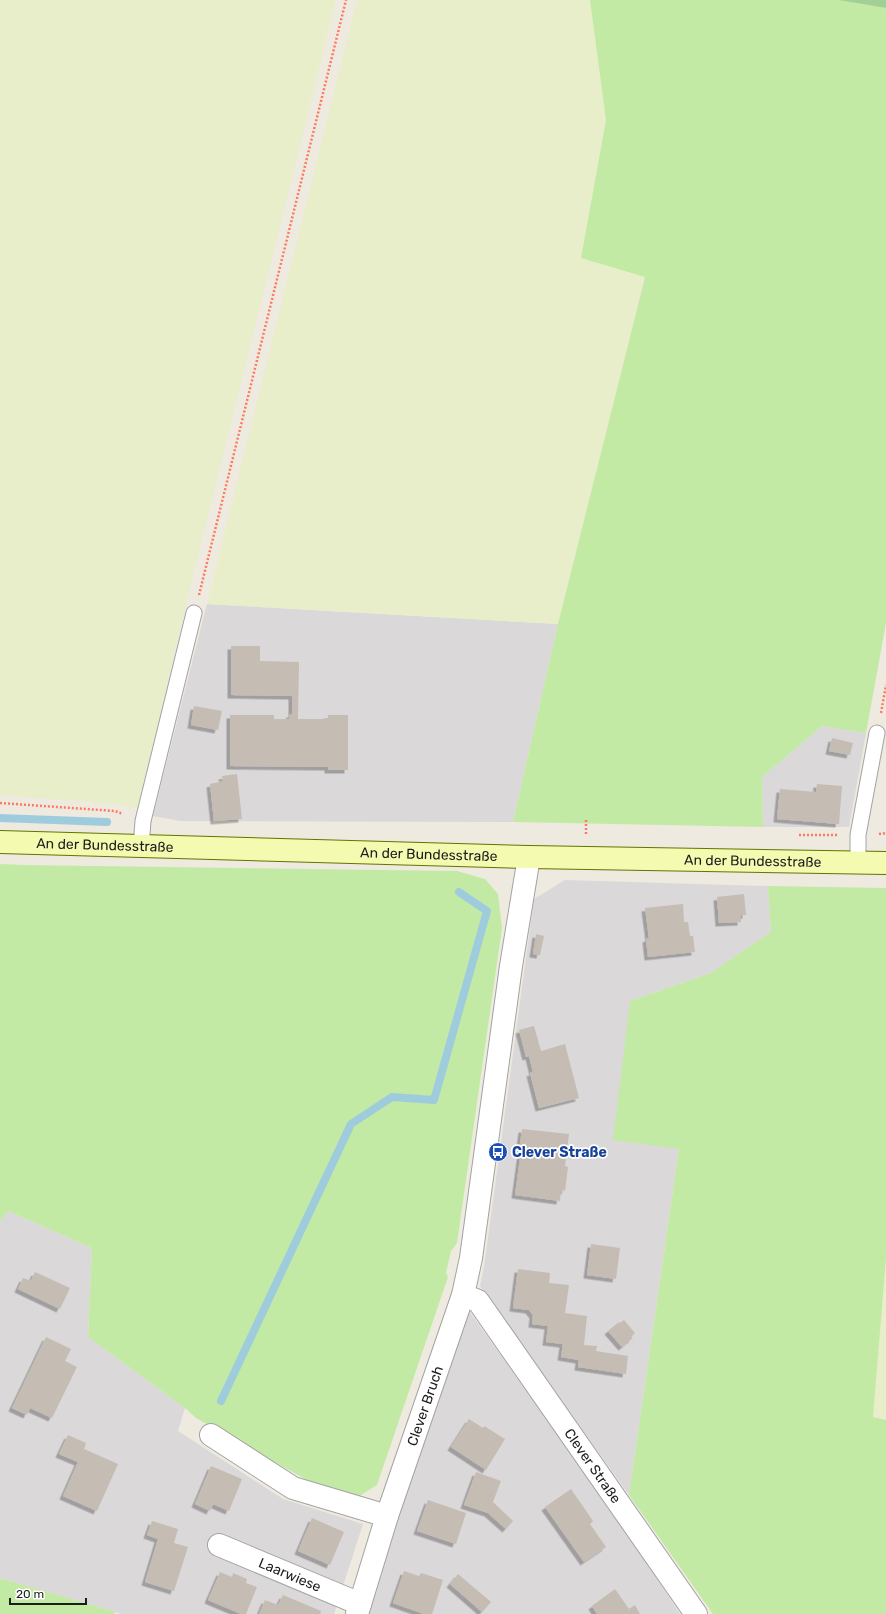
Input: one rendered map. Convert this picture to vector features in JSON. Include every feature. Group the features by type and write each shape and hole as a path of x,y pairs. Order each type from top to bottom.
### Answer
{"main road":[{"name":"An der Bundesstraße","path":"0,842 529,857 886,863"}],"street":[{"path":"463,1295 471,1258 511,966 529,857"},
{"name":"Clever Bruch","path":"359,1609 387,1516 463,1295"},
{"name":"Clever Straße","path":"463,1295 478,1301 696,1614"},
{"path":"211,1435 293,1488 387,1516"},
{"name":"Laarwiese","path":"219,1545 359,1609"}],"lane":[{"path":"141,847 143,822 194,613"},
{"path":"858,863 858,834 877,733"}],"path":[{"path":"194,613 346,0"},
{"path":"877,733 886,685"},
{"path":"0,802 115,811 143,822"}],"shaded area":[{"path":"207,604 558,624 513,822 180,821 153,816"},
{"path":"822,726 866,733 849,827 763,827 762,777"},
{"path":"565,880 768,886 771,932 711,973 630,1001 679,1149 629,1495 480,1286 484,1267 534,899"},
{"path":"8,1211 92,1248 88,1337 185,1408 178,1431 283,1499 363,1524 334,1614 121,1614 0,1578 0,1221"},
{"path":"469,1311 613,1512 680,1614 365,1614"}],"green space":[{"path":"0,0 336,0 186,604 138,808 113,804 0,795"},
{"path":"357,0 590,0 606,120 581,258 645,276 558,624 207,604"},
{"path":"590,0 838,0 886,8 886,623 866,733 822,726 762,777 763,827 513,822 558,624 645,277 581,258 606,120"},
{"path":"838,0 886,0 886,8"},
{"path":"0,864 457,871 485,879 498,894 502,928 457,1243 451,1251 446,1273 448,1277 377,1485 358,1497 307,1480 196,1418 185,1408 88,1337 92,1248 8,1211 0,1221"},
{"path":"768,886 886,888 886,1258 873,1417 886,1420 886,1614 713,1614 629,1495 679,1149 613,1140 630,1001 711,973 771,932"},
{"path":"886,1258 886,1420 873,1417"},
{"path":"0,1578 115,1612 114,1614 0,1614"}],"building":[{"path":"231,646 260,646 260,661 299,662 298,719 328,719 328,715 348,715 348,770 328,770 328,767 230,766 230,715 274,715 274,719 289,719 290,714 292,714 292,696 231,695"},
{"path":"194,706 222,711 218,730 191,725"},
{"path":"832,738 853,743 850,755 829,751"},
{"path":"237,774 242,819 214,821 210,784 223,781 222,776"},
{"path":"817,784 842,786 839,824 777,819 780,789 816,792"},
{"path":"744,894 746,915 741,915 741,922 719,923 717,897"},
{"path":"683,904 684,922 688,922 690,936 693,936 695,952 648,957 646,939 649,938 645,908"},
{"path":"536,934 544,936 540,955 533,954"},
{"path":"534,1026 541,1051 565,1044 579,1098 539,1108 530,1073 533,1072 529,1056 526,1057 519,1030"},
{"path":"522,1129 569,1134 565,1166 568,1167 565,1191 561,1190 560,1201 515,1195 521,1151 519,1151"},
{"path":"591,1244 620,1248 616,1279 587,1275"},
{"path":"518,1269 550,1273 549,1283 569,1285 565,1313 587,1316 584,1345 597,1346 596,1351 628,1356 626,1374 578,1367 579,1360 561,1357 563,1344 546,1342 548,1326 532,1324 533,1315 529,1310 513,1308"},
{"path":"35,1272 70,1288 60,1309 18,1289 23,1278 31,1281"},
{"path":"624,1320 635,1333 631,1337 633,1338 622,1347 608,1331"},
{"path":"46,1337 71,1349 65,1361 77,1367 52,1418 30,1408 27,1415 12,1408"},
{"path":"469,1419 505,1439 486,1470 451,1447"},
{"path":"68,1435 86,1443 84,1449 118,1464 97,1511 63,1496 78,1462 59,1454"},
{"path":"211,1466 242,1479 229,1511 213,1504 210,1511 195,1504"},
{"path":"476,1472 501,1481 493,1502 513,1521 506,1529 488,1513 464,1505"},
{"path":"571,1489 593,1521 590,1524 606,1547 584,1562 545,1507"},
{"path":"428,1500 466,1513 456,1544 417,1531"},
{"path":"312,1518 344,1532 330,1565 298,1551"},
{"path":"152,1521 178,1529 174,1543 188,1547 174,1591 145,1582 158,1539 147,1535"},
{"path":"404,1571 419,1576 421,1573 443,1580 432,1614 424,1614 393,1603"},
{"path":"220,1572 232,1577 233,1573 247,1579 246,1583 257,1587 246,1614 241,1614 208,1600"},
{"path":"458,1574 491,1602 482,1612 450,1584"},
{"path":"615,1589 629,1609 635,1605 640,1614 597,1614 592,1606"},
{"path":"283,1595 321,1611 320,1614 259,1614 265,1600 278,1605"}],"waterway":[{"path":"0,818 107,822"},
{"path":"221,1401 351,1124 392,1097 434,1100 487,911 459,892"}],"place":[{"name":"Clever Straße","path":"498,1152"}]}
